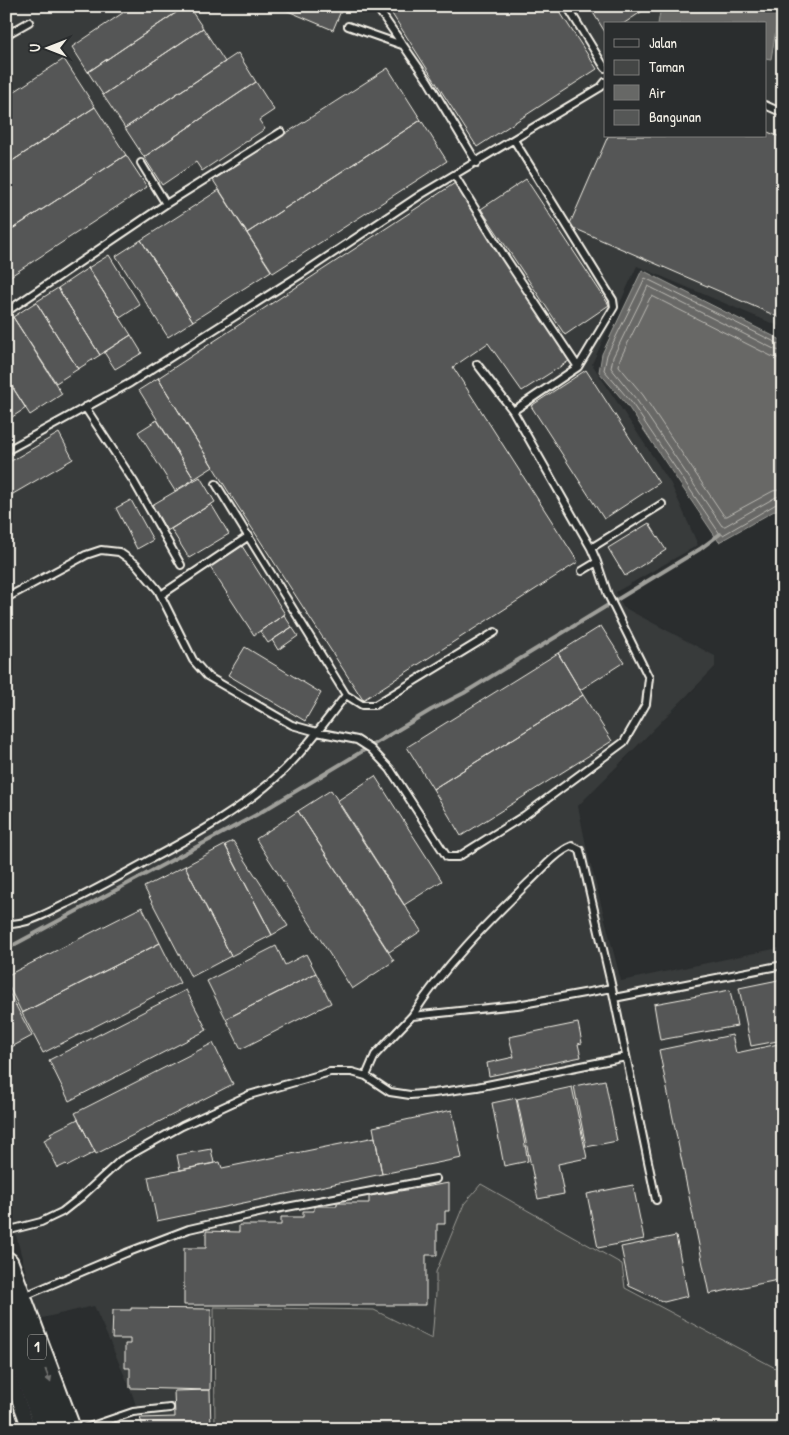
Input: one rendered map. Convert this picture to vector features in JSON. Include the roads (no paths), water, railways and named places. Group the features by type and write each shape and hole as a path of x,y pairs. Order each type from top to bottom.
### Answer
{"highway":[{"name":"1","path":"6,1264 12,1308 48,1429"},
{"name":"1","path":"12,1308 68,1429"}],"street":[{"path":"6,1366 29,1429"}],"lane":[{"path":"376,6 428,81 476,163"},
{"path":"567,6 604,66"},
{"path":"6,35 29,22"},
{"path":"348,26 402,45"},
{"path":"6,451 130,383 300,275 422,194 455,176 601,87 604,83"},
{"path":"766,105 783,113"},
{"path":"6,312 166,204 281,132"},
{"path":"514,140 614,304 578,368 514,411"},
{"path":"141,163 166,204"},
{"path":"455,176 503,254 578,368"},
{"path":"6,598 86,555 101,550 119,552 136,564 161,595 193,660 207,676 292,725 357,740 371,749 390,769 447,857 458,857 526,815 624,742 646,704 649,678 608,595 591,548 514,411 477,364"},
{"path":"85,407 134,482 181,565"},
{"path":"216,484 346,694 362,705 375,705 495,632"},
{"path":"591,548 662,504"},
{"path":"161,595 249,536"},
{"path":"582,571 597,562"},
{"path":"6,924 18,925 91,892 207,829 284,770 317,732 346,694"},
{"path":"366,1076 375,1055 412,1016 458,955 559,854 572,846 580,850 612,988 656,1200"},
{"path":"614,998 783,965"},
{"path":"412,1016 517,1005 612,988"},
{"path":"6,1231 41,1222 62,1212 81,1198 120,1160 182,1126 249,1095 330,1072 352,1072 366,1076 390,1092 410,1095 477,1087 626,1057"},
{"path":"12,1308 126,1253 189,1229 276,1209 436,1179"},
{"path":"84,1429 133,1412 170,1408"}],"water":[{"path":"661,6 780,6 771,59 766,58 766,22 658,22"},
{"path":"642,270 783,341 783,506 719,542 627,405 599,372 602,354"}],"waterway":[{"path":"6,949 256,815 431,710 464,693 700,549 720,534"}]}
